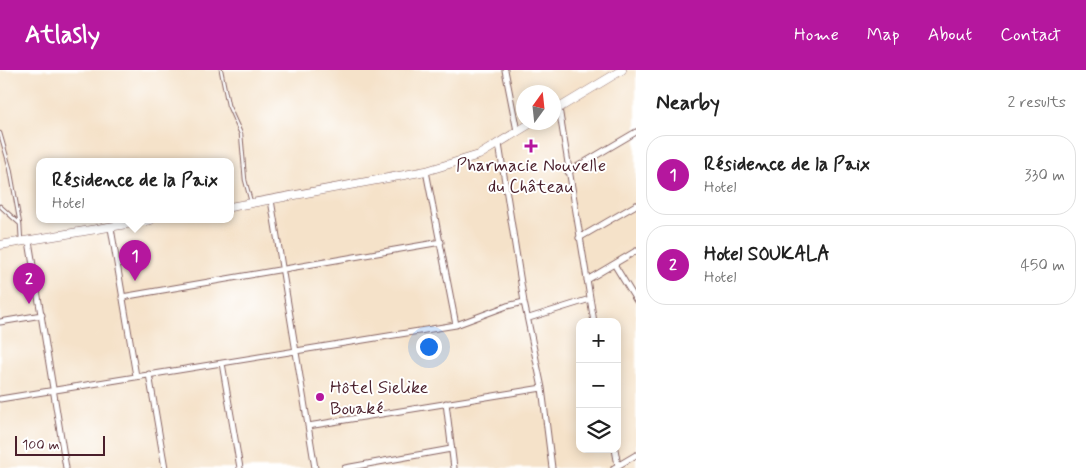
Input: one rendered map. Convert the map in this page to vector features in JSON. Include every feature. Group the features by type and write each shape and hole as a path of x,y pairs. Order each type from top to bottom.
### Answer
{"street":[{"path":"505,70 517,132"},
{"path":"561,106 622,70"},
{"path":"234,206 426,171 479,155 520,130"},
{"path":"560,130 593,318"},
{"path":"568,172 636,132"},
{"path":"499,144 524,302 529,318 542,388 552,468"},
{"path":"426,171 456,325"},
{"path":"271,200 315,468"},
{"path":"580,238 636,205"},
{"path":"0,245 137,223"},
{"path":"111,228 136,376"},
{"path":"30,241 66,468"},
{"path":"122,297 441,242"},
{"path":"587,280 636,251"},
{"path":"614,264 636,300"},
{"path":"529,318 590,299"},
{"path":"0,399 456,325 507,306 524,302"},
{"path":"0,322 42,315"},
{"path":"222,363 240,468"},
{"path":"149,374 165,468"},
{"path":"308,426 542,388"},
{"path":"446,403 454,468"},
{"path":"345,468 451,449"},
{"path":"615,453 616,467 636,455"}],"lane":[{"path":"221,70 228,105 241,134 245,180 251,203"},
{"path":"0,133 10,168 20,224 21,242"},
{"path":"0,206 20,224"}],"place":[{"name":"Pharmacie Nouvelle du Château","path":"531,146"},
{"name":"Résidence de la Paix","path":"135,281"},
{"name":"Hotel SOUKALA","path":"29,304"},
{"name":"Hôtel Sielike Bouaké","path":"320,397"}]}
